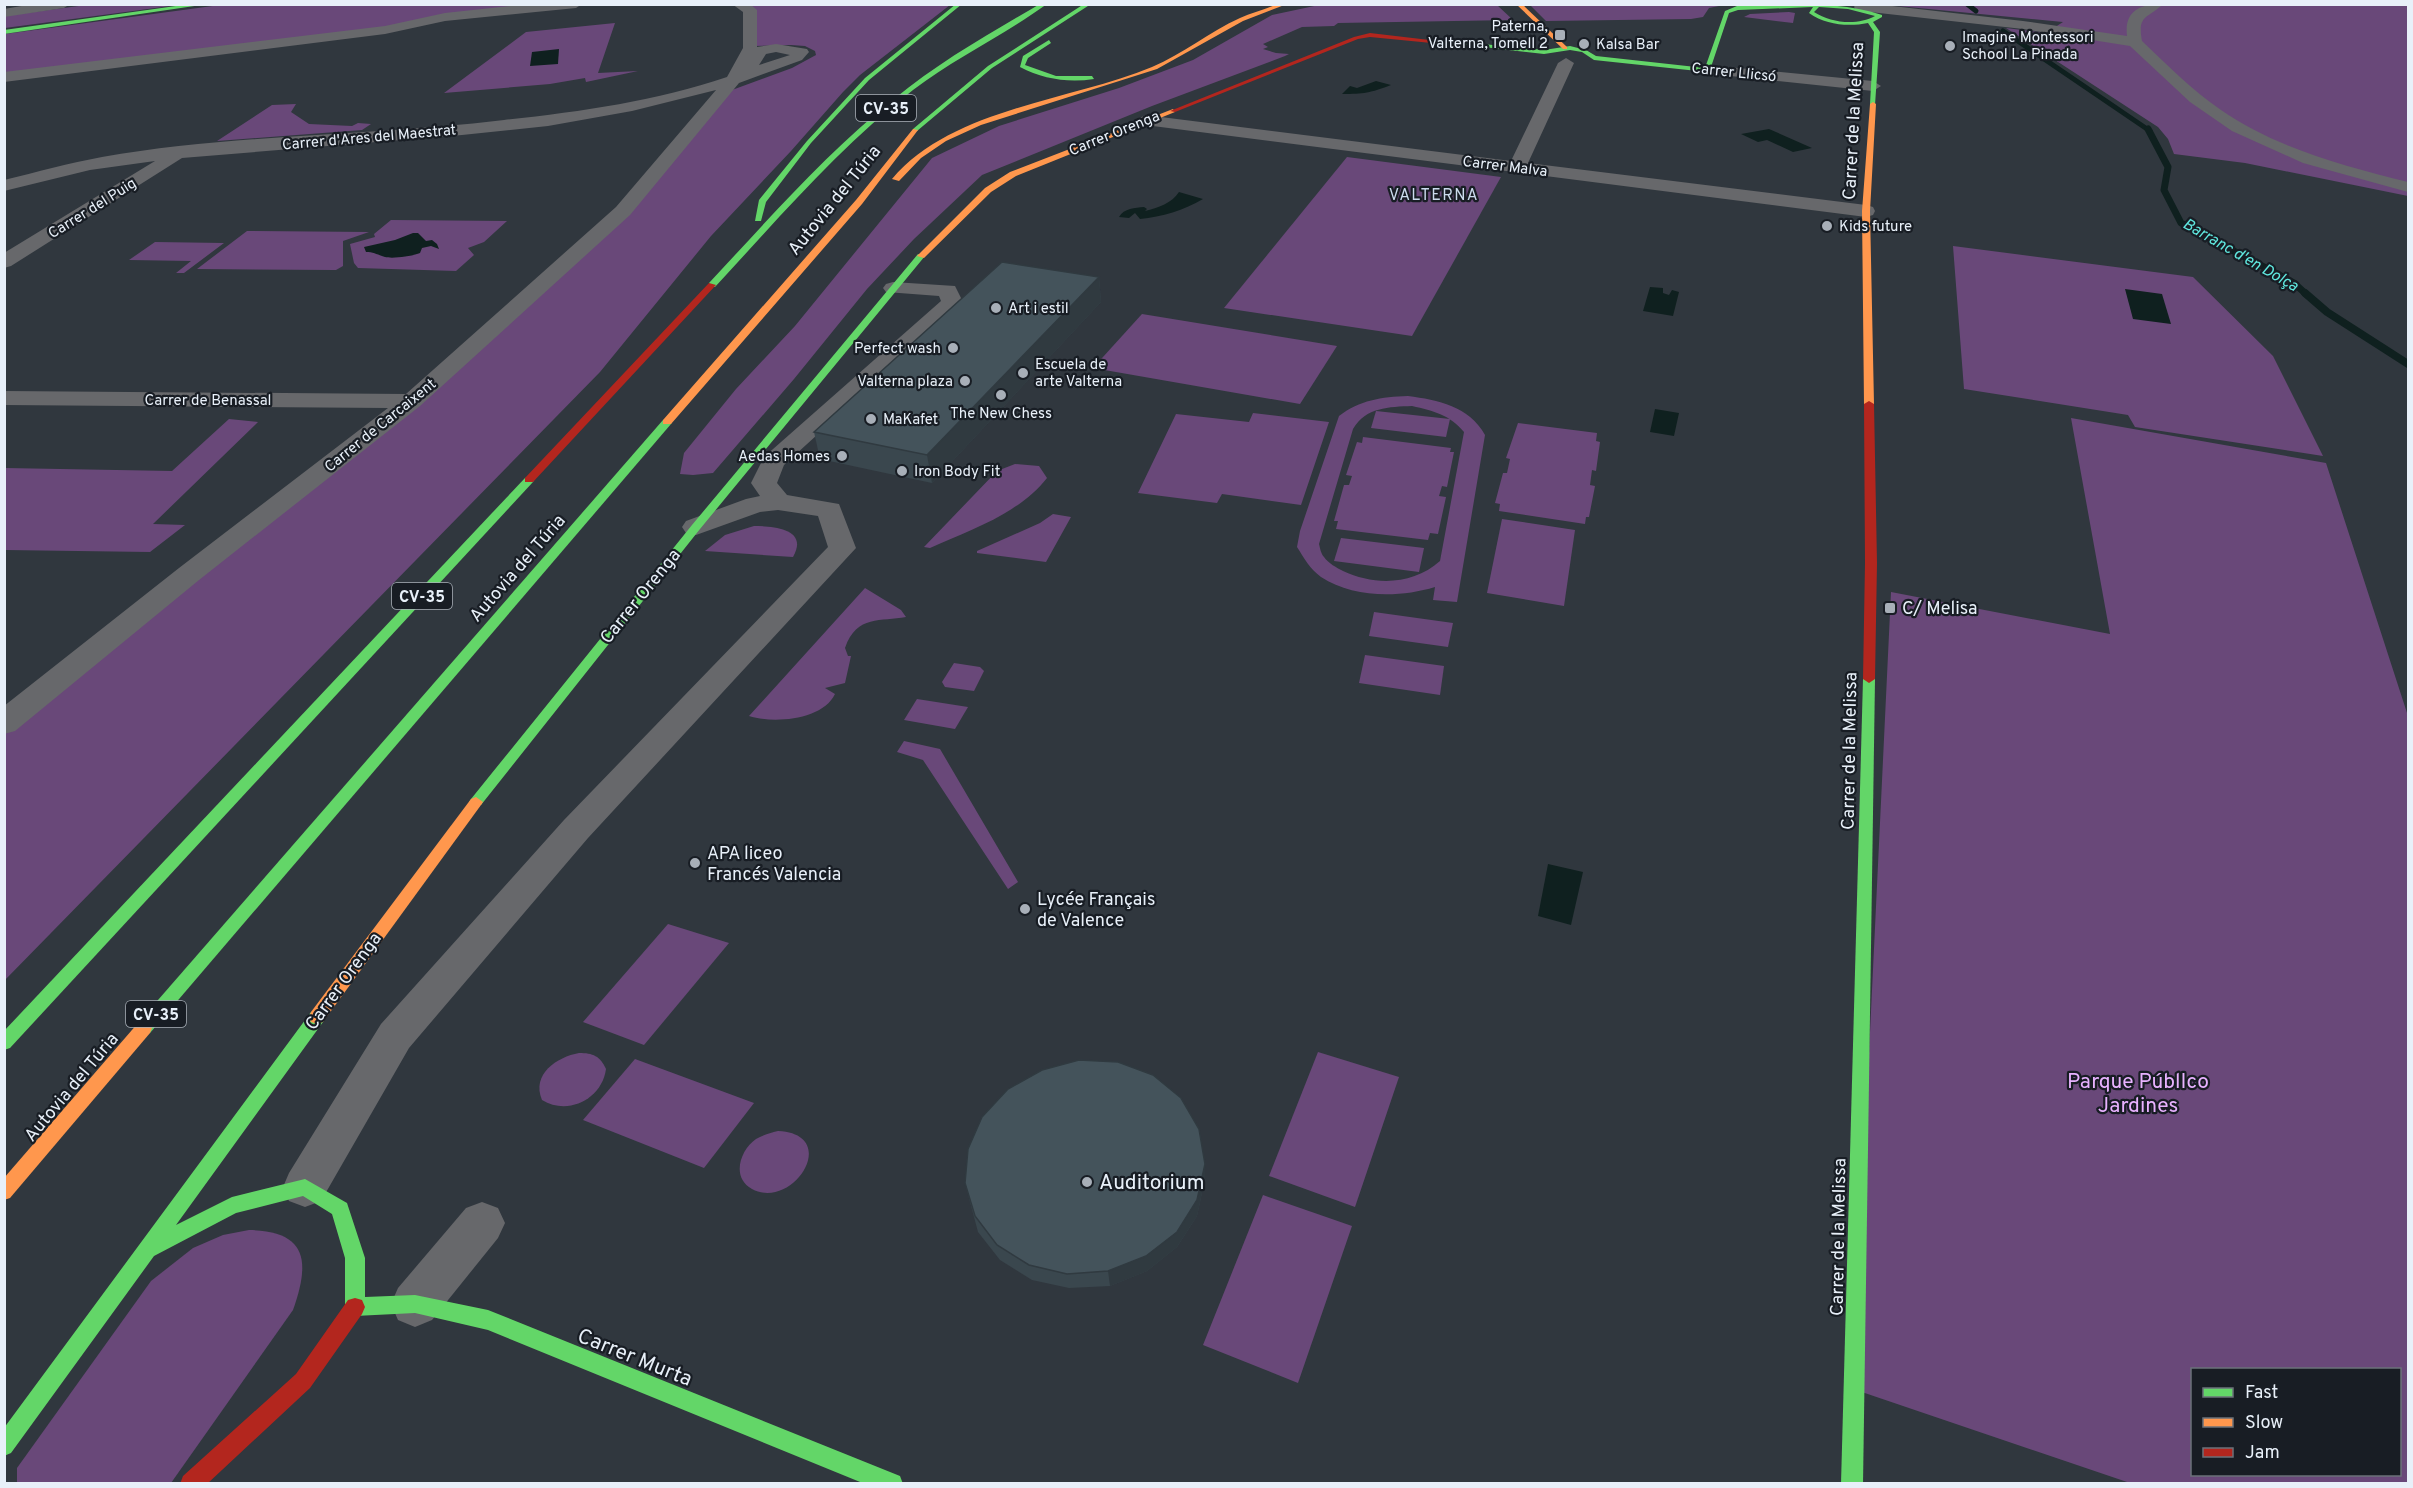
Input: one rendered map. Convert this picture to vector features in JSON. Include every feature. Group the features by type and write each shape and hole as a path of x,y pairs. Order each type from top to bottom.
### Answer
{"main road":[{"path":"4,32 206,4"},
{"path":"752,243 762,202 810,142 867,79 960,4"},
{"name":"Autovia del Túria","path":"4,1043 850,141 894,101 945,63 1045,4"},
{"name":"Autovia del Túria","path":"4,1192 308,836 859,202 909,135 990,67 1089,4"},
{"path":"859,202 886,189 918,156 944,140 979,124 1155,68 1241,20 1285,4"},
{"path":"1519,5 1565,56"},
{"path":"1707,70 1727,12 1737,8 1831,5 1861,7 1874,18"},
{"path":"1071,16 1066,30 1025,57 1022,66 1039,76 1064,80 1099,78 1143,63 1227,18 1238,7"},
{"path":"1816,7 1811,12 1820,17 1851,23 1874,18"},
{"name":"Carrer de la Melissa","path":"1852,1484 1871,564 1866,211 1877,32 1874,18"},
{"name":"Carrer Orenga","path":"5,1446 145,1251 470,809 696,527 893,288 928,248 988,190 1013,174 1356,38 1370,35 1565,56"},
{"name":"Carrer Llicsó","path":"1565,56 1590,53 1594,58 1707,70"},
{"path":"145,1251 232,1205 304,1187 340,1209 355,1258 355,1307 303,1381 191,1484"},
{"name":"Carrer Murta","path":"355,1307 415,1304 488,1320 891,1484"}],"street":[{"path":"4,13 64,4"},
{"path":"4,77 385,30 444,17 576,4"},
{"name":"Carrer de Carcaixent","path":"4,723 189,574 412,401 623,211 728,87 750,48 750,10 738,4"},
{"path":"2157,4 2136,17 2131,28 2135,42 2209,109 2253,136 2300,155 2409,187"},
{"path":"1861,7 2023,25 2135,42"},
{"path":"1874,18 1910,12"},
{"path":"1517,168 1565,56"},
{"name":"Carrer Llicsó","path":"1707,70 1873,86"},
{"name":"Carrer d'Ares del Maestrat","path":"4,186 117,160 498,127 570,118 696,91 728,87"},
{"name":"Carrer Malva","path":"1145,120 1866,211"},
{"name":"Carrer del Puig","path":"4,262 180,153"},
{"path":"778,502 764,483 773,462 952,302 948,290 893,288"},
{"name":"Carrer de Benassal","path":"4,398 412,401"},
{"path":"304,1187 395,1036 576,829 842,548 830,510 778,502 755,505 696,527"},
{"path":"415,1304 482,1223"}],"green space":[{"path":"1905,4 2408,5 2408,196 2245,163 2174,154 2168,139 2158,127 2006,28 2046,33 2063,22 1898,6"},
{"path":"86,5 178,5 5,28 4,16"},
{"path":"220,5 570,5 488,11 380,30 5,75 5,34"},
{"path":"743,5 950,5 860,75 843,92 711,236 600,372 5,980 5,717 553,276 732,90 792,68 816,55 815,51 805,46 754,46 756,15"},
{"path":"1319,5 1497,5 1513,20 1338,23 1334,26 1302,27 1263,44 1268,47 1263,49 1289,54 1285,56 1152,106 982,175 914,239 867,289 713,473 680,474 684,453 736,389 795,326 932,158 999,126 1119,88 1193,60 1272,15"},
{"path":"1530,5 1724,5 1709,8 1703,17 1691,19 1546,21"},
{"path":"1795,13 1793,23 1744,17 1750,14"},
{"path":"615,23 598,73 638,71 586,82 585,78 550,84 444,93 526,32"},
{"path":"296,104 291,112 309,124 352,126 358,123 371,124 362,130 217,141 272,105"},
{"path":"1347,157 1501,177 1412,336 1224,308"},
{"path":"391,220 507,221 484,242 468,248 474,255 456,271 358,268 354,263 350,244 375,237 374,234"},
{"path":"247,231 369,232 343,241 343,266 336,270 197,269"},
{"path":"155,242 224,243 184,273 176,273 191,261 129,260"},
{"path":"1953,246 2193,277 2273,356 2323,456 2135,427 2128,415 1964,389"},
{"path":"1142,314 1337,346 1300,404 1093,368"},
{"path":"1408,396 1441,402 1462,411 1478,425 1485,435 1457,602 1433,600 1435,587 1392,594 1347,589 1317,574 1297,547 1300,531 1339,416 1363,403","holes":["1412,406 1447,418 1464,432 1440,561 1418,575 1406,579 1381,581 1355,576 1326,559 1321,553 1319,544 1353,429 1364,416 1371,412"]},
{"path":"1376,411 1450,419 1446,437 1371,428"},
{"path":"1253,413 1329,422 1301,505 1222,494 1217,503 1138,493 1176,414 1249,422"},
{"name":"Parque PúblIco Jardines","path":"2071,418 2326,463 2408,716 2408,1483 2130,1483 1853,1389 1891,592 2110,634"},
{"path":"229,419 258,422 153,524 185,525 150,552 5,550 5,468 172,471"},
{"path":"1518,423 1597,433 1596,441 1600,442 1596,471 1592,470 1590,485 1595,486 1589,517 1586,517 1585,524 1499,511 1500,504 1495,503 1503,473 1507,473 1510,459 1506,458"},
{"path":"1363,437 1451,448 1450,452 1454,452 1447,487 1442,486 1439,496 1446,497 1438,534 1430,533 1428,540 1336,529 1338,521 1334,521 1344,485 1349,485 1352,476 1346,475 1357,442 1362,443"},
{"path":"1015,464 1039,466 1047,478 1023,502 993,520 930,548 924,547 997,471"},
{"path":"1053,514 1071,517 1046,562 977,553 977,551 1040,523"},
{"path":"1502,519 1575,530 1564,606 1487,593"},
{"path":"754,526 779,528 793,535 797,548 793,557 705,551 725,535"},
{"path":"1341,538 1424,548 1419,572 1334,561"},
{"path":"865,588 901,610 906,617 871,622 856,630 845,648 848,656 851,656 845,683 825,688 835,694 829,703 820,710 796,718 771,720 749,716"},
{"path":"1374,612 1453,623 1448,647 1369,636"},
{"path":"1365,655 1444,666 1440,695 1359,683"},
{"path":"954,663 980,667 984,671 974,691 945,687 942,682"},
{"path":"917,699 968,707 955,729 904,720"},
{"path":"904,741 940,749 1018,882 1008,889 923,760 897,752"},
{"path":"668,924 729,943 644,1045 583,1022"},
{"path":"1318,1052 1399,1077 1355,1207 1269,1176"},
{"path":"579,1053 596,1056 604,1065 606,1069 598,1089 582,1102 573,1105 562,1106 542,1100 540,1082 548,1068 562,1058"},
{"path":"635,1059 754,1103 704,1168 583,1120"},
{"path":"778,1131 797,1135 807,1144 809,1156 804,1169 795,1181 782,1190 768,1193 752,1189 745,1184 742,1178 740,1164 742,1157 756,1139"},
{"path":"1263,1195 1352,1226 1298,1383 1203,1345"},
{"path":"249,1230 283,1236 300,1252 302,1277 293,1310 171,1483 17,1483 17,1468 151,1281 193,1248 223,1235"}],"shaded area":[{"path":"559,49 558,64 530,66 532,52"},
{"path":"1376,81 1391,85 1378,90 1342,94 1350,86 1357,88"},
{"path":"1769,129 1812,148 1793,152 1767,140 1758,142 1741,134"},
{"path":"1179,192 1203,199 1181,210 1156,217 1140,219 1135,213 1129,218 1119,217 1130,209 1144,207 1147,209 1145,211 1160,207"},
{"path":"418,233 426,241 432,240 439,249 431,246 422,248 417,254 389,258 366,252 364,247 395,240"},
{"path":"1650,287 1663,288 1663,293 1669,295 1672,290 1679,292 1673,316 1643,311"},
{"path":"2125,289 2162,294 2171,324 2133,319"},
{"path":"1655,409 1679,413 1674,436 1650,432"},
{"path":"1548,864 1583,872 1571,925 1538,916"}],"building":[{"name":"Valterna plaza","path":"1002,262 1099,277 927,455 814,432"},
{"name":"Auditorium","path":"1079,1060 1118,1062 1153,1075 1181,1098 1199,1129 1205,1164 1197,1200 1177,1232 1146,1256 1108,1271 1067,1274 1029,1265 997,1245 975,1216 965,1183 968,1149 982,1117 1008,1089 1042,1070"}],"waterway":[{"name":"Barranc d'en Dolça","path":"1967,4 1976,11"},
{"name":"Barranc d'en Dolça","path":"2003,31 2149,130"},
{"name":"Barranc d'en Dolça","path":"2149,130 2168,167 2164,190 2181,223 2294,283 2307,295"},
{"name":"Barranc d'en Dolça","path":"2305,293 2327,312 2408,364"}],"traffic: fast":[{"path":"4,32 206,4"},
{"path":"758,219 762,202 809,142 867,79 960,4"},
{"path":"712,285 823,166 870,122 913,87 949,62 1045,4"},
{"path":"915,130 990,67 1089,4"},
{"path":"1594,58 1707,70 1727,12 1737,8 1791,5 1829,6 1865,11 1880,16 1865,22 1835,22 1811,12 1816,7"},
{"path":"1870,22 1877,32 1873,104"},
{"path":"1049,42 1025,57 1022,66 1039,74 1056,78 1092,78"},
{"path":"1452,43 1544,52 1570,48 1584,51 1594,58"},
{"path":"476,802 696,527 921,256"},
{"path":"144,1028 667,422"},
{"path":"4,1043 529,480"},
{"path":"1852,1484 1869,679"},
{"path":"4,1446 317,1017"},
{"path":"152,1248 232,1205 305,1187 340,1209 355,1258 355,1307"},
{"path":"355,1307 415,1304 488,1320 892,1484"}],"traffic: slow":[{"path":"896,179 918,156 944,140 979,124 1155,68 1241,20 1285,4"},
{"path":"1518,4 1565,48"},
{"path":"1869,404 1866,211 1873,104"},
{"path":"921,256 988,190 1013,174 1173,111"},
{"path":"667,422 859,202 915,130"},
{"path":"317,1017 476,802"},
{"path":"4,1192 144,1028"}],"traffic: jam":[{"path":"1173,111 1356,38 1370,35 1452,43"},
{"path":"529,480 712,285"},
{"path":"1869,404 1871,563 1869,679"},
{"path":"191,1484 303,1381 355,1307"}],"place":[{"name":"Paterna, Valterna, Tomell 2","path":"1560,35"},
{"name":"Kalsa Bar","path":"1584,44"},
{"name":"Imagine Montessori School La Pinada","path":"1950,46"},
{"name":"Kids future","path":"1827,226"},
{"name":"Art i estil","path":"996,308"},
{"name":"Perfect wash","path":"953,348"},
{"name":"Escuela de arte Valterna","path":"1023,373"},
{"name":"Valterna plaza","path":"965,381"},
{"name":"The New Chess","path":"1001,395"},
{"name":"MaKafet","path":"871,419"},
{"name":"Aedas Homes","path":"842,456"},
{"name":"Iron Body Fit","path":"902,471"},
{"name":"C/ Melisa","path":"1890,608"},
{"name":"APA liceo Francés Valencia","path":"695,863"},
{"name":"Lycée Français de Valence","path":"1025,909"},
{"name":"Auditorium","path":"1087,1182"}],"district":[{"name":"VALTERNA","path":"1434,194"}]}
